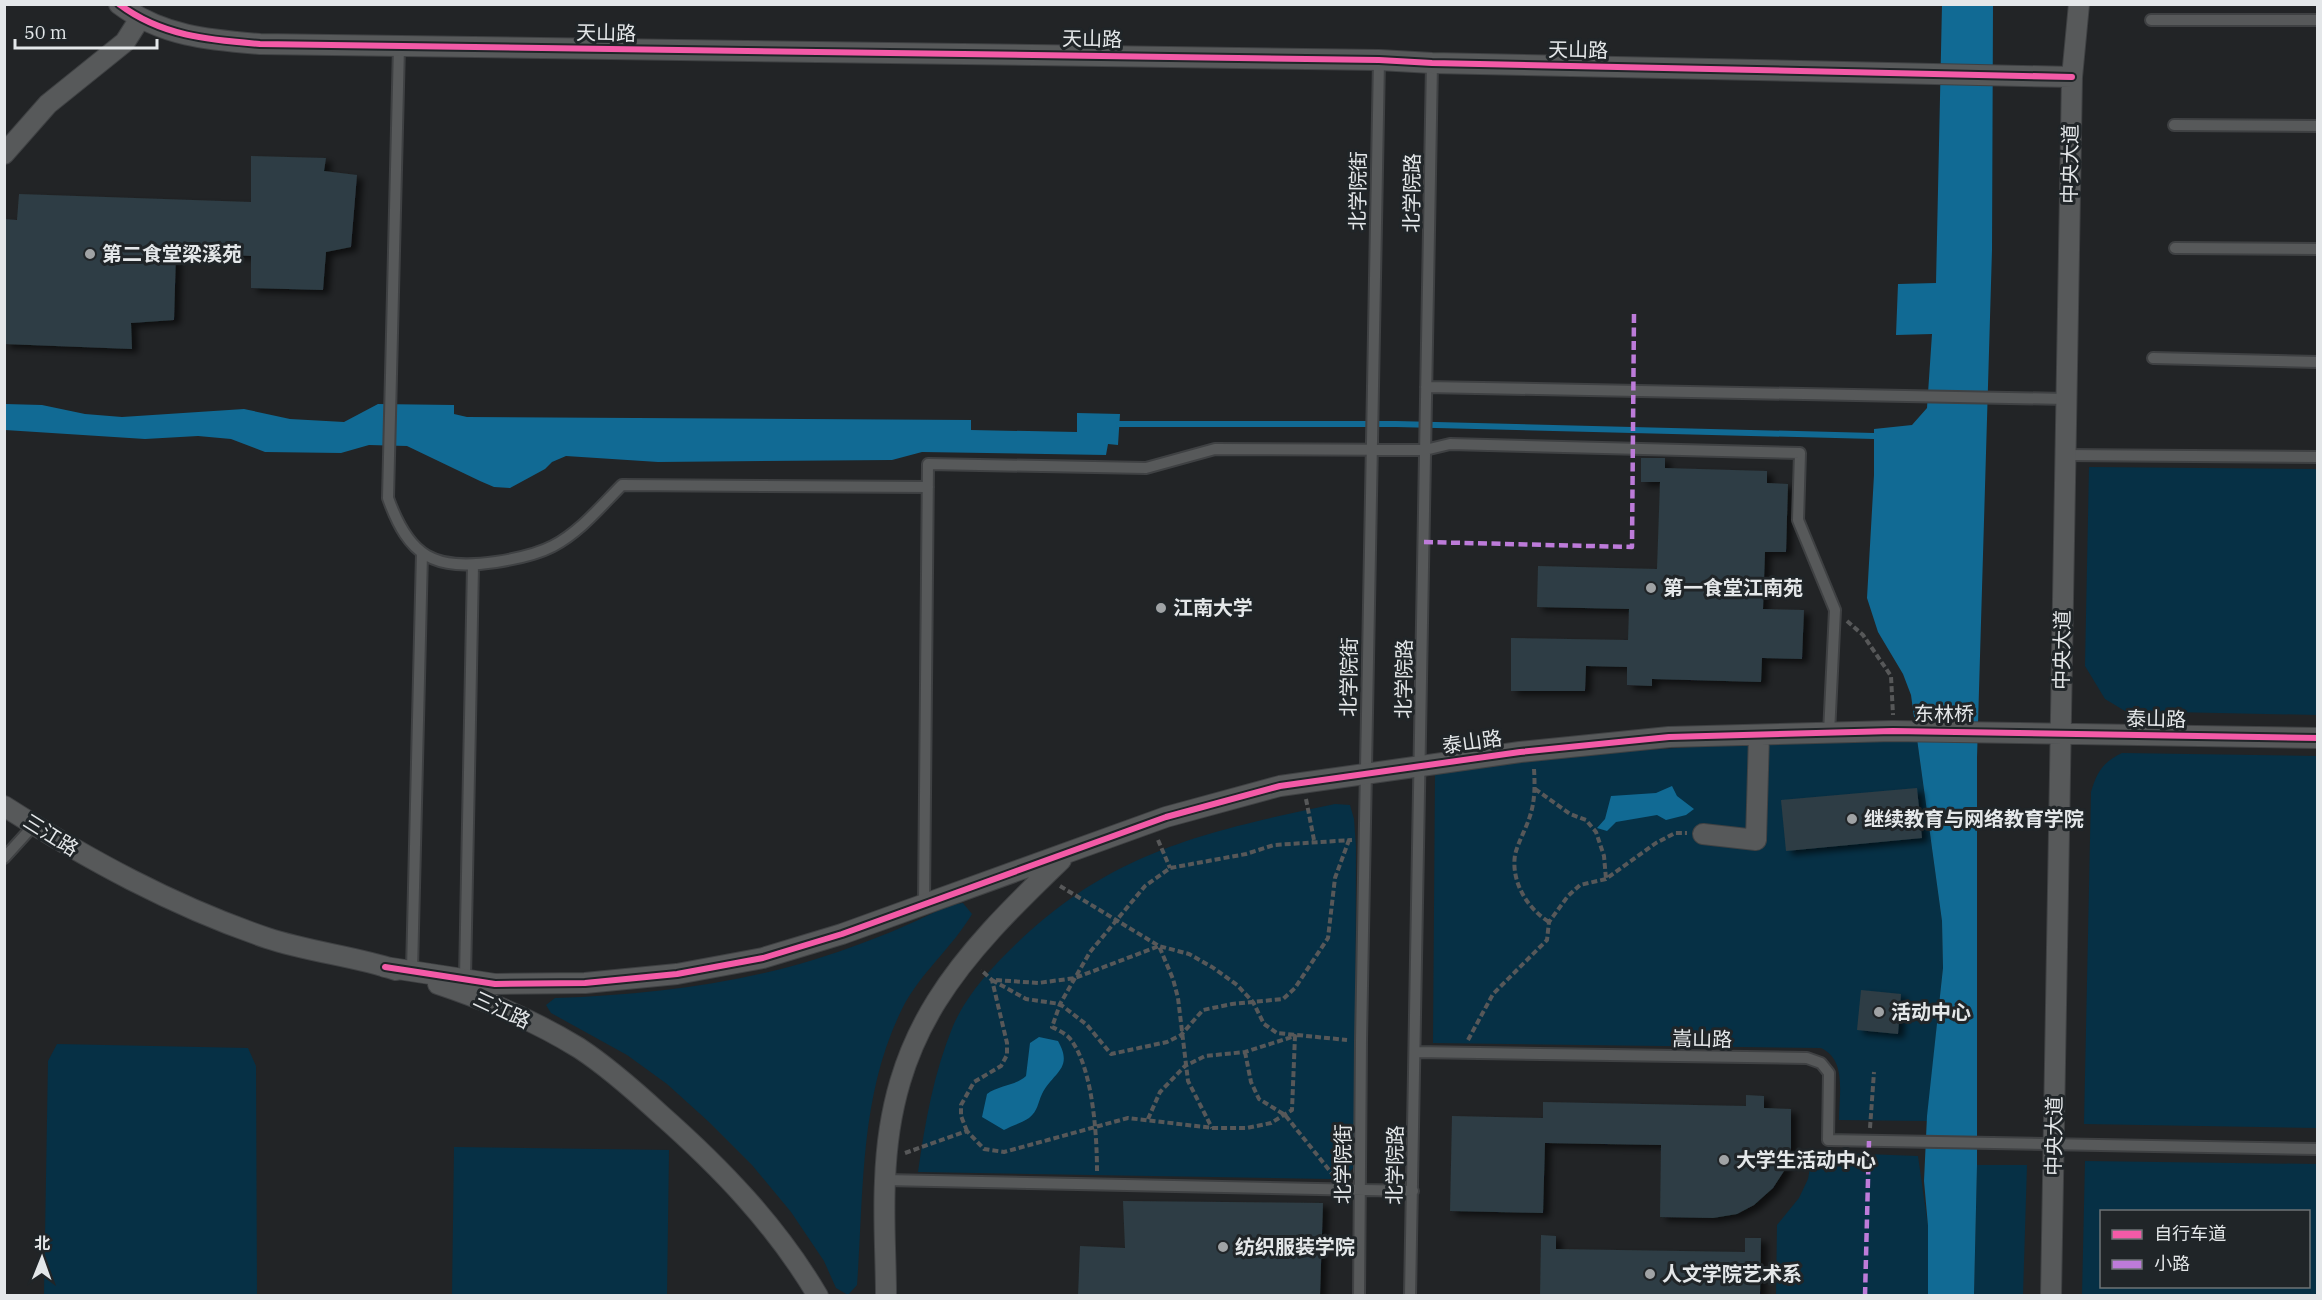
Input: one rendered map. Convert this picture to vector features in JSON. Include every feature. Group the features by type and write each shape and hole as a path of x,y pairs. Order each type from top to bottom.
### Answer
{"street":[{"name":"天山路","path":"119,4 139,20 194,38 260,44 1379,60 2072,77"},
{"name":"中央大道","path":"2051,1296 2072,77 2079,4"},
{"path":"4,154 48,104 125,42 139,20"},
{"name":"泰山路","path":"385,967 495,984 585,982 677,974 762,958 924,905 1151,822 1281,786 1532,751 1669,737 1893,731"},
{"name":"东林桥","path":"1893,731 1994,731"},
{"name":"泰山路","path":"1994,731 2318,738"},
{"path":"1703,834 1756,840 1759,735"},
{"name":"三江路","path":"4,806 82,855 180,904 268,938 385,967 486,1000 579,1048 702,1150 763,1215 818,1296"},
{"path":"886,1296 885,1180 887,1159 903,1072 922,1022 946,983 967,957 1001,918 1068,854"}],"lane":[{"path":"2151,20 2318,20"},
{"path":"399,46 388,498 398,527 422,553 445,564 473,565 519,558 553,546 589,520 622,485 928,487"},
{"name":"北学院街","path":"1359,1296 1365,774 1379,60"},
{"name":"北学院路","path":"1410,1296 1432,63"},
{"path":"2174,125 2318,126"},
{"path":"2175,249 2318,249"},
{"path":"2154,358 2318,362"},
{"path":"1426,387 2066,399"},
{"path":"924,905 928,464 1146,468 1215,449 1425,450 1449,444 1800,453 1798,520 1835,610 1829,733"},
{"path":"2065,455 2318,457"},
{"path":"412,971 422,553"},
{"path":"465,979 473,565"},
{"path":"5,857 34,825"},
{"name":"嵩山路","path":"1415,1053 1807,1058 1821,1063 1829,1073 1828,1140 2054,1146 2318,1149"},
{"path":"885,1180 1413,1191"}],"path":[{"path":"1835,610 1863,635 1891,676 1893,731"},
{"path":"1532,751 1535,789 1531,814 1515,855 1516,872 1522,896 1540,916 1549,922"},
{"path":"1303,783 1314,840"},
{"path":"1535,789 1570,814 1586,820 1596,832 1604,856 1606,879"},
{"path":"1151,822 1170,868"},
{"path":"1461,1053 1493,994 1547,940 1549,922 1568,896 1580,885 1606,879 1656,843 1675,833 1703,834"},
{"path":"1097,1184 1096,1127 1082,1064 1071,1039 1052,1027 1060,1004 1090,952 1145,886 1170,868 1246,855 1274,845 1314,840 1364,840"},
{"path":"967,957 992,980 1026,999 1060,1004 1087,1024 1111,1054 1167,1042 1181,1035 1203,1010 1283,999 1295,988 1328,938 1335,878 1349,840"},
{"path":"1044,876 1159,946 1189,954 1212,967 1237,985 1253,1002 1264,1024 1277,1033 1361,1041"},
{"path":"992,980 1038,983 1075,978 1159,946"},
{"path":"1159,946 1173,979 1188,1081 1213,1128"},
{"path":"992,980 1007,1043 1007,1055 1001,1066 975,1082 961,1106 961,1116 967,1131 984,1149 1004,1152 1128,1118 1213,1128 1247,1128 1271,1123 1292,1110 1295,1036"},
{"path":"1148,1119 1160,1092 1185,1066 1205,1056 1245,1052 1295,1036"},
{"path":"1245,1052 1251,1082 1259,1099 1285,1115 1345,1189"},
{"path":"1869,1141 1874,1072"},
{"path":"887,1159 967,1131"}],"shaded area":[{"path":"2089,467 2317,469 2317,715 2125,711 2105,699 2085,666"},
{"path":"1916,732 1942,921 1943,968 1927,1121 1839,1120 1840,1079 1838,1069 1829,1053 1821,1048 1433,1043 1435,772 1588,754"},
{"path":"2122,753 2317,756 2317,1128 2084,1124 2091,792 2102,768"},
{"path":"1335,804 1350,805 1354,819 1356,847 1355,1165 1347,1176 1331,1179 918,1172 935,1079 946,1043 958,1015 996,964 1049,914 1086,888 1162,850 1244,824"},
{"path":"963,903 972,914 909,996 888,1042 878,1076 866,1145 857,1285 848,1295 836,1288 824,1261 791,1212 752,1165 709,1122 667,1084 627,1055 551,1013 546,1005 555,998 686,987 782,969 852,947 945,908"},
{"path":"57,1044 248,1048 256,1066 257,1295 44,1295 48,1061"},
{"path":"454,1147 669,1150 667,1295 452,1295"},
{"path":"1813,1152 1918,1156 1928,1226 1928,1295 1776,1296 1777,1225 1799,1198 1808,1179"},
{"path":"2085,1161 2317,1164 2317,1295 2082,1295"},
{"path":"1977,1165 2027,1165 2023,1295 1974,1296"}],"water":[{"path":"1942,5 1993,5 1992,250 1977,758 1977,1165 1974,1295 1928,1295 1928,1226 1924,1181 1927,1116 1943,968 1942,921 1911,695 1903,674 1878,632 1867,598 1874,475 1874,429 1912,425 1927,408 1932,334 1896,335 1898,284 1936,283"},
{"path":"5,404 42,405 85,414 122,417 244,409 290,419 344,422 378,404 454,405 454,414 467,417 971,420 971,430 1077,432 1077,413 1120,414 1118,445 1108,444 1106,455 922,452 892,460 658,462 566,456 510,488 494,487 407,446 369,445 341,453 265,452 231,439 198,436 145,439 5,430"},
{"path":"1672,786 1677,796 1694,809 1686,815 1666,820 1657,815 1616,822 1607,831 1597,828 1605,819 1611,796 1656,793"},
{"path":"1039,1037 1058,1041 1064,1058 1063,1064 1042,1094 1032,1115 1004,1130 982,1117 987,1094 1026,1076 1030,1043"}],"building":[{"name":"第二食堂梁溪苑","path":"251,156 326,158 324,171 357,175 351,247 326,252 323,290 251,288 251,256 176,252 174,320 131,323 132,349 4,344 4,219 17,220 19,194 251,202"},
{"name":"第一食堂江南苑","path":"1641,458 1665,458 1665,468 1767,471 1767,483 1788,484 1786,552 1765,552 1763,609 1804,610 1802,659 1762,658 1761,682 1652,679 1652,686 1627,685 1627,667 1586,666 1585,691 1511,691 1511,638 1628,640 1629,609 1537,607 1538,566 1657,569 1660,482 1641,482"},
{"name":"继续教育与网络教育学院","path":"1917,788 1922,838 1786,851 1781,800"},
{"name":"活动中心","path":"1861,990 1901,994 1898,1034 1857,1030"},
{"name":"大学生活动中心","path":"1746,1095 1764,1096 1764,1108 1791,1109 1791,1148 1784,1171 1773,1188 1754,1205 1737,1214 1713,1218 1660,1217 1661,1145 1545,1143 1543,1213 1450,1211 1452,1116 1543,1118 1543,1102 1746,1106"},
{"name":"纺织服装学院","path":"1123,1201 1323,1203 1320,1296 1078,1296 1080,1246 1125,1248"},
{"name":"人文学院艺术系","path":"1541,1235 1556,1236 1556,1249 1745,1252 1745,1238 1761,1238 1760,1296 1540,1296"}],"waterway":[{"path":"1119,424 1396,424 1874,436"}],"marked path":[{"path":"1424,542 1632,547 1634,313"},
{"path":"1865,1296 1869,1141"}],"cycle path":[{"path":"119,4 152,23 186,35 260,44 1379,60 2072,77"},
{"path":"385,967 495,984 585,983 677,974 763,958 842,934 1166,817 1280,786 1520,752 1669,737 1893,731 2318,738"}],"place":[{"name":"第二食堂梁溪苑","path":"90,254"},
{"name":"第一食堂江南苑","path":"1651,588"},
{"name":"江南大学","path":"1161,608"},
{"name":"继续教育与网络教育学院","path":"1852,819"},
{"name":"活动中心","path":"1879,1012"},
{"name":"大学生活动中心","path":"1724,1160"},
{"name":"纺织服装学院","path":"1223,1247"},
{"name":"人文学院艺术系","path":"1650,1274"}]}
